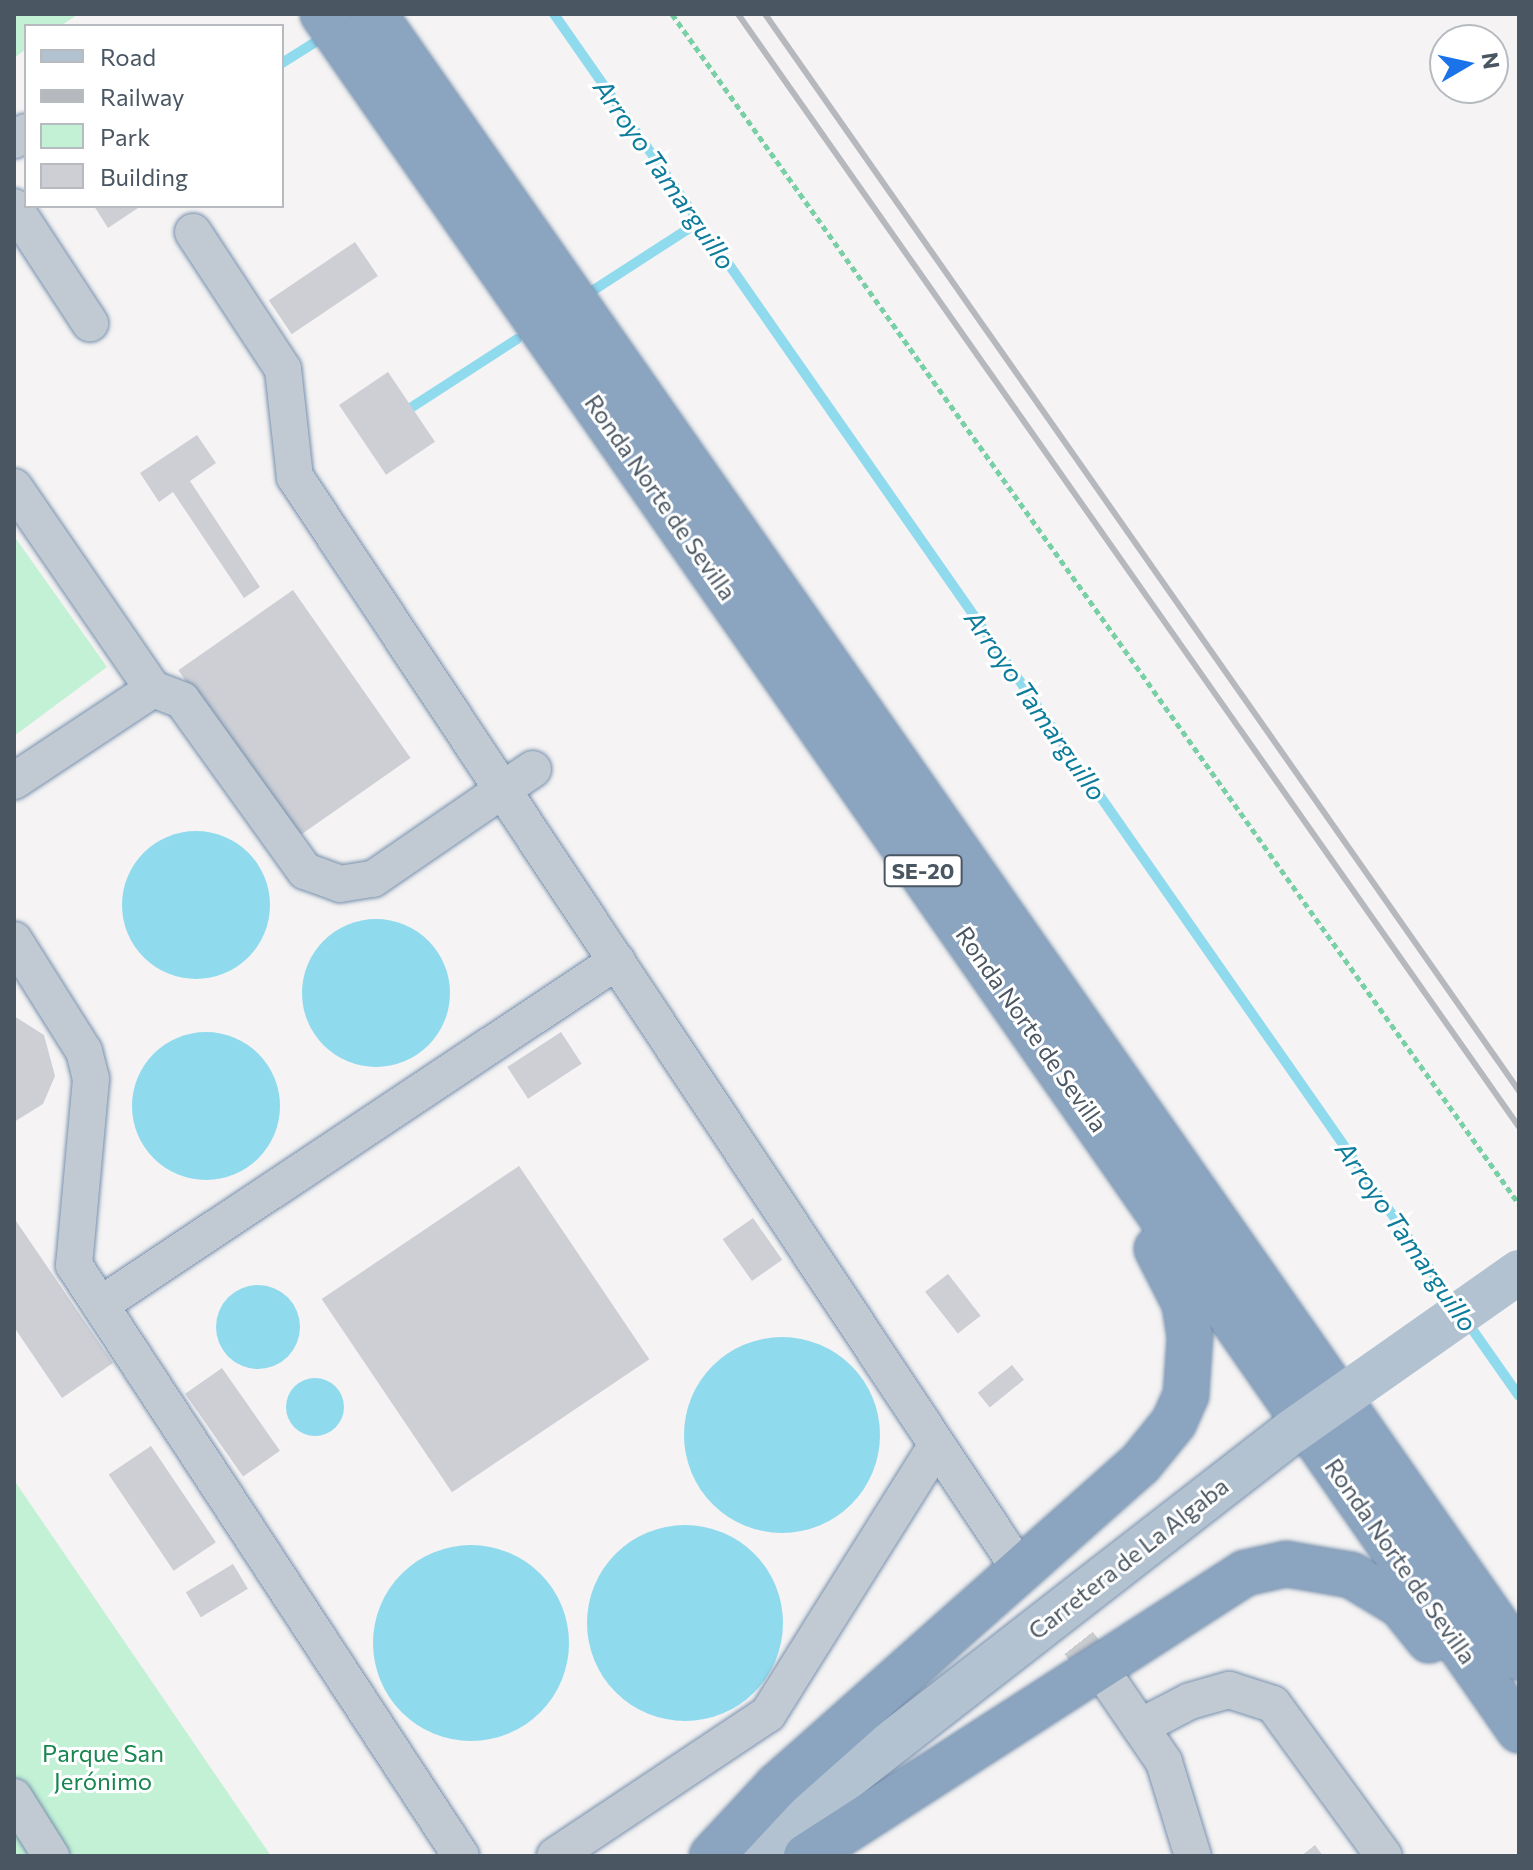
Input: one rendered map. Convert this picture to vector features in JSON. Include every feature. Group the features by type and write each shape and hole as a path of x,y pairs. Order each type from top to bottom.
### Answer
{"highway":[{"name":"Ronda Norte de Sevilla","path":"323,14 1519,1730"},
{"name":"Ronda Norte de Sevilla","path":"374,14 1519,1657"},
{"path":"712,1856 777,1786 1140,1464 1186,1395 1190,1337 1176,1284 979,952"},
{"path":"806,1856 1215,1589 1286,1564 1351,1575 1401,1605 1519,1755"}],"main road":[{"name":"Carretera de La Algaba","path":"746,1856 1290,1433 1519,1272"}],"lane":[{"path":"14,207 90,323"},
{"path":"193,232 283,369 295,477 617,961 935,1448 1012,1558"},
{"path":"14,487 153,689 182,700 287,851 305,871 330,882 373,879 533,769"},
{"path":"14,781 153,689"},
{"path":"14,940 84,1051 91,1079 74,1265 461,1856"},
{"path":"100,1305 617,961"},
{"path":"555,1856 768,1714 935,1448"},
{"path":"1110,1683 1164,1762 1193,1856"},
{"path":"1140,1727 1229,1690 1273,1704 1384,1856"},
{"path":"14,1797 51,1856"}],"path":[{"path":"672,14 1519,1204"}],"green space":[{"path":"14,14 78,14 64,24 24,24 24,50 14,58"},
{"path":"14,536 107,667 14,736"},
{"name":"Parque San Jerónimo","path":"14,1480 271,1856 14,1856"}],"water":[{"path":"196,831 225,836 249,852 265,876 270,905 265,934 249,958 225,974 196,979 167,974 143,958 127,934 122,905 127,876 143,852 167,836"},
{"path":"376,919 405,924 429,940 445,964 450,993 445,1022 429,1046 405,1062 376,1067 347,1062 323,1046 307,1022 302,993 307,964 323,940 347,924"},
{"path":"206,1032 235,1037 259,1053 275,1077 280,1106 275,1135 259,1159 235,1175 206,1180 177,1175 153,1159 137,1135 132,1106 137,1077 153,1053 177,1037"},
{"path":"258,1285 274,1288 293,1304 300,1327 297,1343 281,1362 258,1369 242,1366 223,1350 216,1327 219,1311 235,1292"},
{"path":"782,1337 819,1345 851,1366 872,1398 880,1435 872,1472 851,1504 819,1525 782,1533 745,1525 713,1504 692,1472 684,1435 692,1398 713,1366 745,1345"},
{"path":"315,1378 326,1380 335,1387 342,1396 342,1418 335,1427 326,1434 315,1436 304,1434 295,1427 288,1418 286,1407 288,1396 295,1387 304,1380"},
{"path":"685,1525 722,1533 754,1554 775,1586 783,1623 775,1660 754,1692 722,1713 685,1721 648,1713 616,1692 595,1660 587,1623 595,1586 616,1554 648,1533"},
{"path":"471,1545 508,1553 540,1574 561,1606 569,1643 561,1680 540,1712 508,1733 471,1741 434,1733 402,1712 381,1680 373,1643 381,1606 402,1574 434,1553"}],"building":[{"path":"95,208 138,208 108,228"},
{"path":"355,242 378,276 292,334 269,300"},
{"path":"388,372 435,442 386,475 339,405"},
{"path":"197,435 216,463 190,481 260,587 244,598 173,492 159,502 140,473"},
{"path":"293,590 411,758 296,838 178,670"},
{"path":"14,1016 44,1035 55,1076 43,1104 14,1122"},
{"path":"561,1032 582,1064 528,1099 507,1067"},
{"path":"519,1166 649,1359 452,1492 322,1299"},
{"path":"14,1218 113,1363 62,1398 14,1327"},
{"path":"753,1218 782,1260 752,1281 723,1239"},
{"path":"948,1274 981,1316 958,1334 925,1292"},
{"path":"1012,1365 1024,1380 990,1407 978,1393"},
{"path":"222,1368 280,1451 243,1477 185,1394"},
{"path":"151,1446 216,1542 174,1571 109,1475"},
{"path":"233,1564 248,1589 201,1617 186,1592"},
{"path":"1315,1845 1323,1856 1301,1856"}],"waterway":[{"name":"Arroyo Tamarguillo","path":"554,14 1456,1306"},
{"path":"284,62 315,42"},
{"path":"589,293 697,223"},
{"path":"412,407 517,339"},
{"name":"Arroyo Tamarguillo","path":"1467,1322 1519,1396"}],"tunnel":[{"path":"1012,1558 1110,1683"}],"railway":[{"path":"738,14 1519,1127"},
{"path":"765,14 1519,1091"}]}
